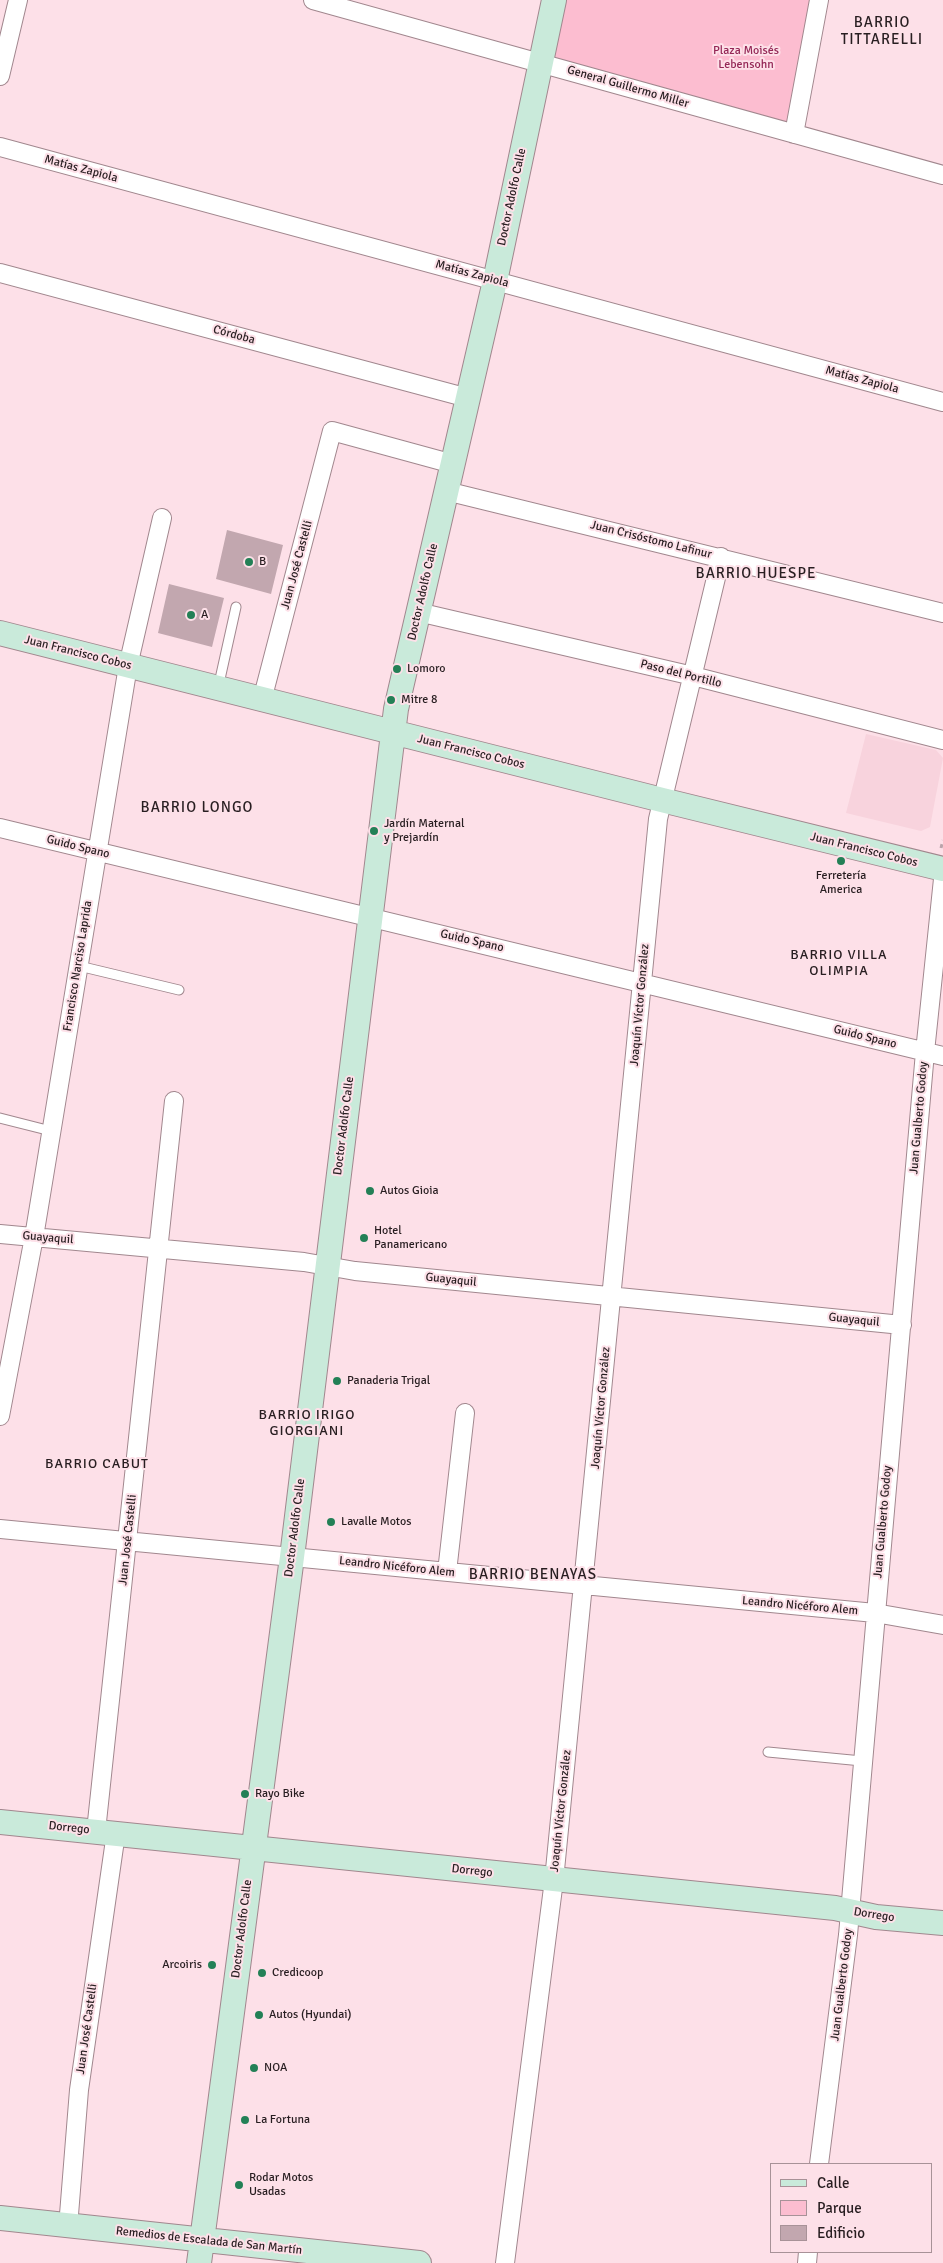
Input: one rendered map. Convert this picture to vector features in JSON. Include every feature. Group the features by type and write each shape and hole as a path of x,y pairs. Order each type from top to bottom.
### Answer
{"main road":[{"name":"Doctor Adolfo Calle","path":"199,2263 292,1557 392,732 495,281 554,0"},
{"name":"Juan Francisco Cobos","path":"0,633 943,869"},
{"name":"Dorrego","path":"0,1822 943,1923"},
{"name":"Remedios de Escalada de San Martín","path":"0,2218 68,2227 419,2263"}],"street":[{"path":"0,76 18,0"},
{"name":"General Guillermo Miller","path":"312,0 943,174"},
{"path":"794,134 819,0"},
{"name":"Matías Zapiola","path":"0,147 943,402"},
{"name":"Córdoba","path":"0,272 468,398"},
{"name":"Juan José Castelli","path":"262,700 332,431 453,464"},
{"name":"Juan Crisóstomo Lafinur","path":"446,491 943,613"},
{"name":"Francisco Narciso Laprida","path":"0,1416 34,1237 128,666 162,518"},
{"name":"Joaquín Víctor González","path":"505,2263 554,1880 642,982 662,800 721,558"},
{"name":"Paso del Portillo","path":"418,612 693,676 943,740"},
{"name":"Guido Spano","path":"0,828 943,1056"},
{"name":"Juan Gualberto Godoy","path":"819,2163 850,1912 925,1052 943,879"},
{"name":"Juan José Castelli","path":"68,2227 79,2090 106,1832 128,1541 174,1100"},
{"name":"Guayaquil","path":"0,1234 902,1325"},
{"path":"447,1572 465,1413"},
{"name":"Leandro Nicéforo Alem","path":"0,1529 875,1613 943,1625"}],"lane":[{"path":"218,688 236,607"},
{"path":"79,966 179,990"},
{"path":"0,1118 51,1131"},
{"path":"768,1752 862,1761"}],"shaded area":[{"path":"866,734 936,750 943,758 930,827 921,831 846,813"}],"green space":[{"name":"Plaza Moisés Lebensohn","path":"556,0 817,0 792,130 543,61"}],"building":[{"name":"B","path":"227,530 283,545 271,594 216,579"},
{"name":"A","path":"169,584 224,598 212,647 158,633"}],"place":[{"name":"B","path":"249,562"},
{"name":"A","path":"191,615"},
{"name":"Lomoro","path":"397,669"},
{"name":"Mitre 8","path":"391,700"},
{"name":"Jardín Maternal y Prejardín","path":"374,831"},
{"name":"Ferretería America","path":"841,861"},
{"name":"Autos Gioia","path":"370,1191"},
{"name":"Hotel Panamericano","path":"364,1238"},
{"name":"Panaderia Trigal","path":"337,1381"},
{"name":"Lavalle Motos","path":"331,1522"},
{"name":"Rayo Bike","path":"245,1794"},
{"name":"Arcoiris","path":"212,1965"},
{"name":"Credicoop","path":"262,1973"},
{"name":"Autos (Hyundai)","path":"259,2015"},
{"name":"NOA","path":"254,2068"},
{"name":"La Fortuna","path":"245,2120"},
{"name":"Rodar Motos Usadas","path":"239,2185"}],"district":[{"name":"BARRIO TITTARELLI","path":"882,32"},
{"name":"BARRIO HUESPE","path":"756,574"},
{"name":"BARRIO LONGO","path":"197,808"},
{"name":"BARRIO VILLA OLIMPIA","path":"839,964"},
{"name":"BARRIO IRIGO GIORGIANI","path":"307,1424"},
{"name":"BARRIO CABUT","path":"97,1464"},
{"name":"BARRIO BENAYAS","path":"533,1575"}]}
